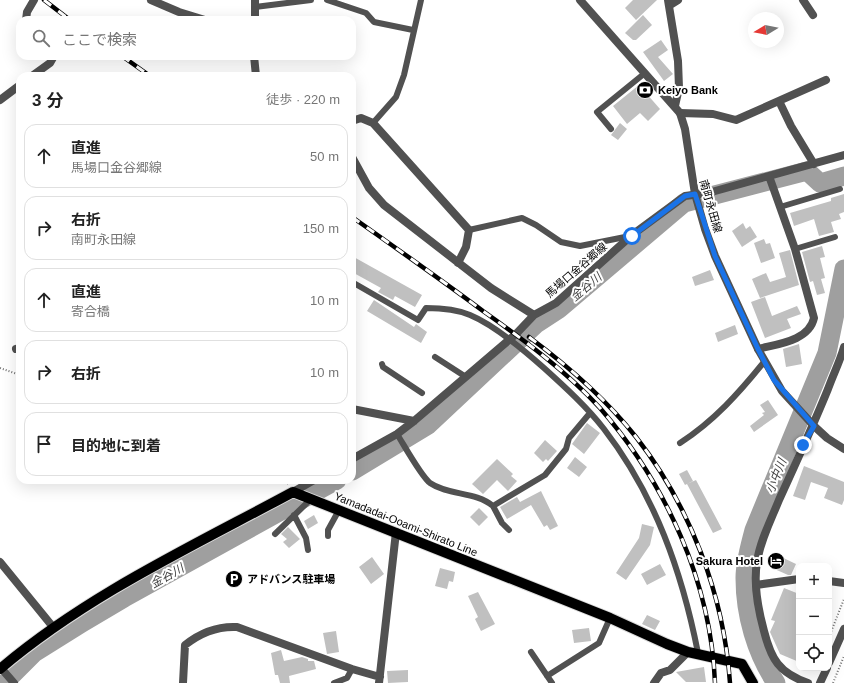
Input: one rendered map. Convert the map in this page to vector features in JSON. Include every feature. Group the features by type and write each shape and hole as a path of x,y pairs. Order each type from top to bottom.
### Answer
{"main road":[{"name":"Yamadadai-Ooami-Shirato Line","path":"293,492 610,618 667,644 693,652 736,661 746,667"},
{"path":"1,668 25,647 97,598 293,492"},
{"path":"746,667 753,683"}],"street":[{"path":"26,16 26,12 34,0"},
{"path":"150,0 192,16"},
{"name":"南町永田線","path":"580,0 677,109 686,129 695,194 715,256 764,362 774,380 814,426"},
{"path":"678,0 669,2 678,61 677,109 713,114 736,120 826,80"},
{"path":"803,0 813,15"},
{"path":"255,3 255,16"},
{"path":"38,72 52,60"},
{"path":"254,60 256,72"},
{"path":"0,100 16,88"},
{"path":"779,101 791,126 814,164"},
{"path":"356,120 361,118 373,123 469,230 466,247 458,263"},
{"name":"馬場口金谷郷線","path":"356,457 397,434 414,421 510,339 534,315 556,303 632,236 685,196 708,192 844,155"},
{"path":"356,164 369,188 384,205 491,288 534,315"},
{"path":"758,349 804,334 813,324 813,311 795,249 769,176"},
{"path":"808,683 792,677 774,660 761,622 756,585 759,551 803,445 814,426 844,347"},
{"path":"356,410 414,421"},
{"path":"814,426 827,438 844,449"},
{"path":"293,492 307,484"},
{"path":"183,683 185,645 213,629 230,626 237,627 380,680 396,532"},
{"path":"0,562 53,627"},
{"path":"756,585 796,579"},
{"path":"832,581 844,583"},
{"path":"832,656 844,629"},
{"path":"654,683 661,673 670,670 693,652"},
{"path":"1,668 14,683"},
{"path":"820,683 826,671"}],"lane":[{"path":"255,3 310,0"},
{"path":"327,0 366,13 374,22 413,30"},
{"path":"373,123 396,97 404,75 421,0"},
{"path":"611,129 598,112 645,73"},
{"path":"780,207 840,189"},
{"path":"469,230 522,218 536,224 561,242 580,246 632,236"},
{"path":"795,249 834,237"},
{"path":"356,284 418,320 426,308 446,309 471,315 510,339 559,382 603,427 622,453 642,486 661,524 679,572 693,652"},
{"path":"435,357 466,377"},
{"path":"680,443 700,430 717,414 764,362"},
{"path":"382,364 383,367 422,392"},
{"path":"493,506 545,475 566,449 569,438 590,413"},
{"path":"397,434 428,481 442,489 487,500 493,506 502,523 509,530"},
{"path":"275,534 310,499"},
{"path":"328,536 328,530 339,510"},
{"path":"294,515 306,538 308,550"},
{"path":"547,676 599,643 610,618"},
{"path":"531,652 552,683"},
{"path":"746,667 750,683"},
{"path":"334,683 347,678 352,669"}],"path":[{"path":"0,368 16,374"},
{"path":"830,635 844,599"},
{"path":"833,683 844,656"}],"building":[{"path":"633,0 657,0 636,20 625,8"},
{"path":"643,15 652,25 636,40 633,40 625,33"},
{"path":"661,40 668,50 658,57 673,74 664,81 643,52"},
{"path":"639,85 660,109 648,121 640,113 627,124 613,106"},
{"path":"620,123 627,129 618,140 611,135"},
{"path":"844,194 844,212 839,214 841,219 831,222 834,232 819,236 814,219 794,226 790,213 831,201 831,198"},
{"path":"743,223 746,229 750,226 757,237 742,247 732,231"},
{"path":"764,239 766,244 770,243 775,258 761,263 754,243"},
{"path":"822,246 825,257 820,258 825,278 821,279 825,293 817,295 813,281 810,282 802,252"},
{"path":"790,250 799,285 760,298 752,279 766,273 770,282 786,277 779,253"},
{"path":"356,258 422,295 415,307 395,296 393,300 378,292 381,288 356,274"},
{"path":"710,270 714,280 695,286 692,277"},
{"path":"765,297 772,316 797,306 801,314 787,319 791,328 765,338 751,302"},
{"path":"374,300 414,327 416,324 427,332 421,343 367,311"},
{"path":"735,325 738,334 718,342 715,333"},
{"path":"799,344 802,364 786,367 783,349"},
{"path":"768,400 778,415 754,432 750,426 764,415 762,413 765,412 760,405"},
{"path":"587,423 600,433 584,454 572,444"},
{"path":"545,440 557,451 548,461 546,459 543,462 534,453"},
{"path":"575,457 587,467 579,477 567,468"},
{"path":"497,459 513,474 511,476 517,481 508,491 497,480 483,494 472,484"},
{"path":"804,466 844,482 844,500 842,505 824,498 828,488 811,482 805,500 793,496"},
{"path":"687,470 693,481 685,485 679,474"},
{"path":"696,480 722,529 713,533 687,484"},
{"path":"541,491 558,526 550,530 547,525 544,527 531,505 507,519 500,507 517,497 520,502"},
{"path":"479,508 488,517 479,526 470,517"},
{"path":"314,515 318,523 308,529 304,521"},
{"path":"642,524 654,527 650,545 626,580 616,573 639,538"},
{"path":"288,527 300,539 289,548 283,542 287,539 281,534"},
{"path":"775,554 796,564 791,575 770,567"},
{"path":"372,557 384,574 371,584 359,567"},
{"path":"660,564 666,575 647,585 641,574"},
{"path":"440,568 455,572 453,582 449,581 447,589 435,586"},
{"path":"784,588 796,593 796,661 780,654 770,632 775,621 771,620"},
{"path":"478,592 495,624 481,631 475,619 478,617 468,596"},
{"path":"647,615 660,621 655,630 642,624"},
{"path":"589,628 591,641 574,643 572,630"},
{"path":"336,631 339,652 327,654 323,633"},
{"path":"281,650 284,661 302,657 308,659 308,661 314,661 316,669 289,676 290,683 280,683 278,675 275,675 271,653"},
{"path":"704,667 706,682 686,682 676,672"},
{"path":"408,670 408,682 388,683 387,671"}],"waterway":[{"name":"金谷川","path":"356,469 428,425 536,324 559,309 684,203 807,171 820,183 844,176"},
{"name":"小中川","path":"776,683 757,646 753,633 747,606 745,572 754,530 827,353 844,269"},
{"name":"金谷川","path":"4,683 34,653 82,623 124,598 330,484"}],"railway":[{"path":"44,0 65,16"},
{"path":"128,60 144,72"},
{"path":"356,220 451,287 544,356 587,394 624,437 645,469 681,536 705,608 712,645 715,683"},
{"path":"529,337 572,371 612,409 636,437 673,492 688,522 712,585 720,617 730,683"}],"place":[{"name":"Keiyo Bank","path":"645,90"},
{"name":"Sakura Hotel","path":"776,561"},
{"name":"アドバンス駐車場","path":"234,579"}],"route":[{"path":"632,236 685,196 695,194 715,256 767,368 782,391 814,426 803,445"}]}
